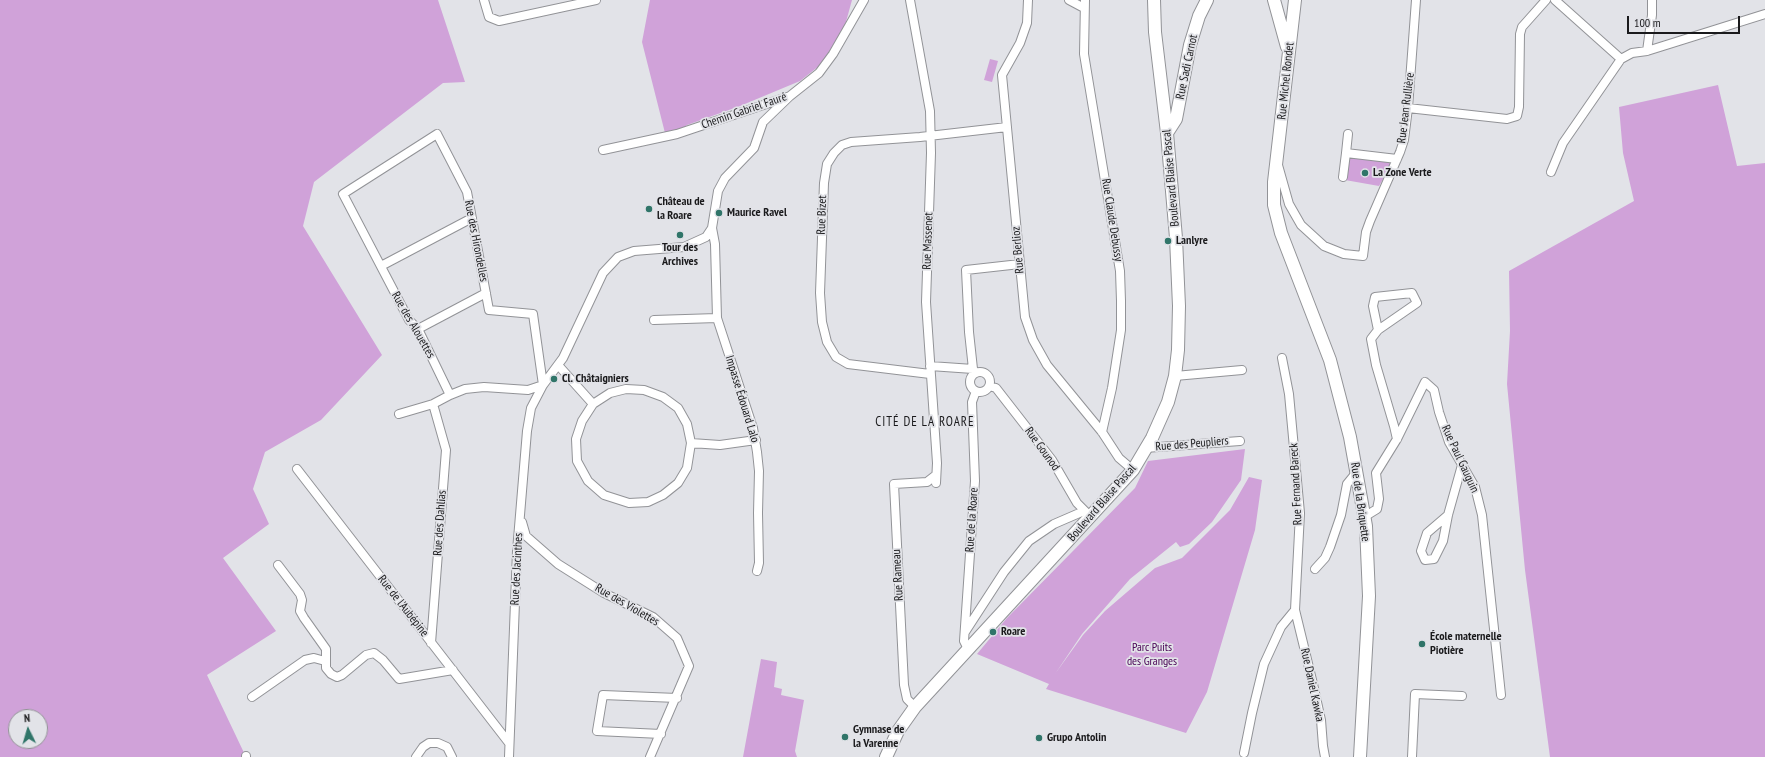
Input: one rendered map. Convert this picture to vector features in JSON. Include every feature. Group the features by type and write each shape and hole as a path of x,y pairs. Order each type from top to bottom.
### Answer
{"main road":[{"name":"Boulevard Blaise Pascal","path":"886,757 898,731 915,707 1047,565 1087,513 1133,470 1152,438 1168,402 1175,376 1178,350 1176,238 1167,133 1155,32 1154,0"},
{"name":"Rue Sadi Carnot","path":"1167,133 1176,119 1190,45 1199,16 1207,0"},
{"path":"1274,0 1289,54"},
{"name":"Rue Michel Rondet","path":"1295,0 1274,182 1274,205 1281,233 1299,278"},
{"name":"Rue de la Briquette","path":"1299,278 1330,360 1350,437 1364,517 1369,596 1360,757"}],"street":[{"path":"484,0 489,17 499,21 596,0"},
{"name":"Chemin Gabriel Fauré","path":"603,150 677,134 790,96 819,73 833,54 864,0"},
{"name":"Rue Massenet","path":"910,0 930,111 931,135 926,302 937,463 936,483"},
{"name":"Rue Berlioz","path":"1028,0 1027,23 1020,43 1002,75 1025,318 1033,340 1047,365 1102,432 1119,458 1133,470"},
{"name":"Rue Claude Debussy","path":"1069,0 1085,4 1084,54 1120,271 1121,330 1112,388 1102,432"},
{"name":"Rue Jean Rullière","path":"1277,162 1289,204 1301,225 1324,246 1344,254 1363,256 1366,232 1404,140 1408,108 1416,0"},
{"path":"1408,108 1507,119 1517,116 1519,107 1520,34 1522,27 1546,0"},
{"path":"1555,0 1621,59"},
{"path":"1647,51 1652,15 1652,0"},
{"path":"1551,172 1564,142 1621,59 1632,53 1647,51 1765,14"},
{"name":"Impasse Édouard Lalo","path":"757,571 759,563 758,513 760,471 756,440 718,318 715,244 712,228 715,201 721,184 754,148 764,122 790,96"},
{"name":"Rue Bizet","path":"975,371 930,370 848,364 836,357 827,342 822,322 820,293 824,183 827,164 834,153 842,145 851,142 931,135 1006,126"},
{"name":"Rue des Hirondelles","path":"343,194 437,134 467,192 489,310 533,314 543,385"},
{"path":"1343,177 1348,134"},
{"path":"1346,153 1397,159"},
{"name":"Rue des Alouettes","path":"343,194 409,320 418,329 450,395"},
{"path":"381,266 472,218"},
{"name":"Rue des Jacinthes","path":"509,757 520,518 527,431 532,408 543,385 563,358 603,273 618,257 634,250 684,247 706,237 712,228"},
{"name":"Rue de la Roare","path":"968,649 964,641 964,632 975,481 972,402 976,391 971,385 970,380 975,371 969,332 966,270 1020,264"},
{"path":"418,329 486,293"},
{"path":"1378,330 1373,306 1374,298 1412,293 1417,303 1378,330 1371,339 1376,365 1397,439"},
{"path":"654,320 718,318"},
{"name":"Rue Fernand Bareck","path":"1282,358 1289,394 1300,513 1295,612"},
{"path":"558,365 593,404"},
{"path":"1175,376 1242,370"},
{"path":"975,371 984,373 988,377 989,386 984,391 976,391"},
{"name":"Rue Paul Gauguin","path":"1364,517 1377,509 1379,498 1376,473 1397,439 1425,382 1434,390 1439,412 1449,442 1475,487 1482,515 1501,695"},
{"path":"399,414 433,404 465,389 484,387 528,390 543,385"},
{"name":"Rue Gounod","path":"989,386 996,388 1052,460 1077,503 1087,513"},
{"path":"626,389 644,390 657,395 678,408 687,424 690,443 687,468 678,484 663,495 648,502 629,502 604,495 588,481 577,461 576,438 582,421 593,404 610,393 626,389"},
{"name":"Rue des Dahlias","path":"431,643 446,450 433,404"},
{"path":"690,443 720,445 756,440"},
{"name":"Rue des Peupliers","path":"1145,448 1240,440"},
{"path":"1448,515 1427,533 1421,551 1425,560 1434,559 1443,541 1448,515 1462,465"},
{"name":"Rue de l'Aubépine","path":"297,470 509,743"},
{"path":"1315,569 1325,558 1330,547 1341,515 1346,484 1356,473"},
{"name":"Rue Rameau","path":"915,707 907,699 904,685 894,484 927,482 936,475"},
{"name":"Boulevard Blaise Pascal","path":"964,632 1004,572 1029,541 1054,524 1087,513"},
{"name":"Rue des Violettes","path":"520,518 526,536 558,564 604,593 653,617 677,638 689,666 650,757"},
{"path":"278,565 300,594 302,600 300,611 326,649 326,668 331,674 337,677 342,675 366,656 374,653 383,660 398,679 453,670"},
{"path":"1244,753 1264,664 1280,627 1295,612"},
{"name":"Rue Daniel Kawka","path":"1295,612 1321,720 1322,746 1325,757"},
{"path":"252,697 305,660 314,658 325,661"},
{"path":"661,734 597,731 603,694 676,698"},
{"path":"1412,757 1415,694 1462,696"},
{"path":"416,757 422,747 429,743 438,743 447,747 452,757"}],"green space":[{"path":"0,0 438,0 465,82 443,83 314,182 303,226 382,355 321,420 265,452 253,489 269,524 223,558 276,631 207,675 246,757 0,757"},
{"path":"650,0 852,0 838,51 800,81 740,106 687,125 671,138 665,133 642,42"},
{"path":"990,59 998,61 992,82 984,80"},
{"path":"1718,85 1737,166 1765,163 1765,757 1550,757 1525,570 1507,384 1510,331 1509,271 1634,201 1623,153 1619,107"},
{"name":"La Zone Verte","path":"1349,155 1389,161 1391,165 1379,186 1345,180 1343,177"},
{"name":"Parc Puits des Granges","path":"1245,449 1241,480 1212,522 1189,544 1180,547 1176,542 1130,579 1082,634 1055,674 1083,635 1105,611 1155,568 1182,558 1230,510 1249,477 1262,480 1255,530 1207,692 1186,733 1046,689 1049,684 977,654 1007,618 1135,488 1148,461"},
{"path":"761,659 777,662 774,687 782,689 781,695 804,700 795,751 797,757 743,757"}],"place":[{"name":"La Zone Verte","path":"1365,173"},
{"name":"Château de la Roare","path":"649,209"},
{"name":"Maurice Ravel","path":"719,213"},
{"name":"Tour des Archives","path":"680,235"},
{"name":"Lanlyre","path":"1168,241"},
{"name":"Cl. Châtaigniers","path":"554,379"},
{"name":"Roare","path":"993,632"},
{"name":"École maternelle Piotière","path":"1422,644"},
{"name":"Gymnase de la Varenne","path":"845,737"},
{"name":"Grupo Antolin","path":"1039,738"}],"district":[{"name":"CITÉ DE LA ROARE","path":"925,422"}]}
